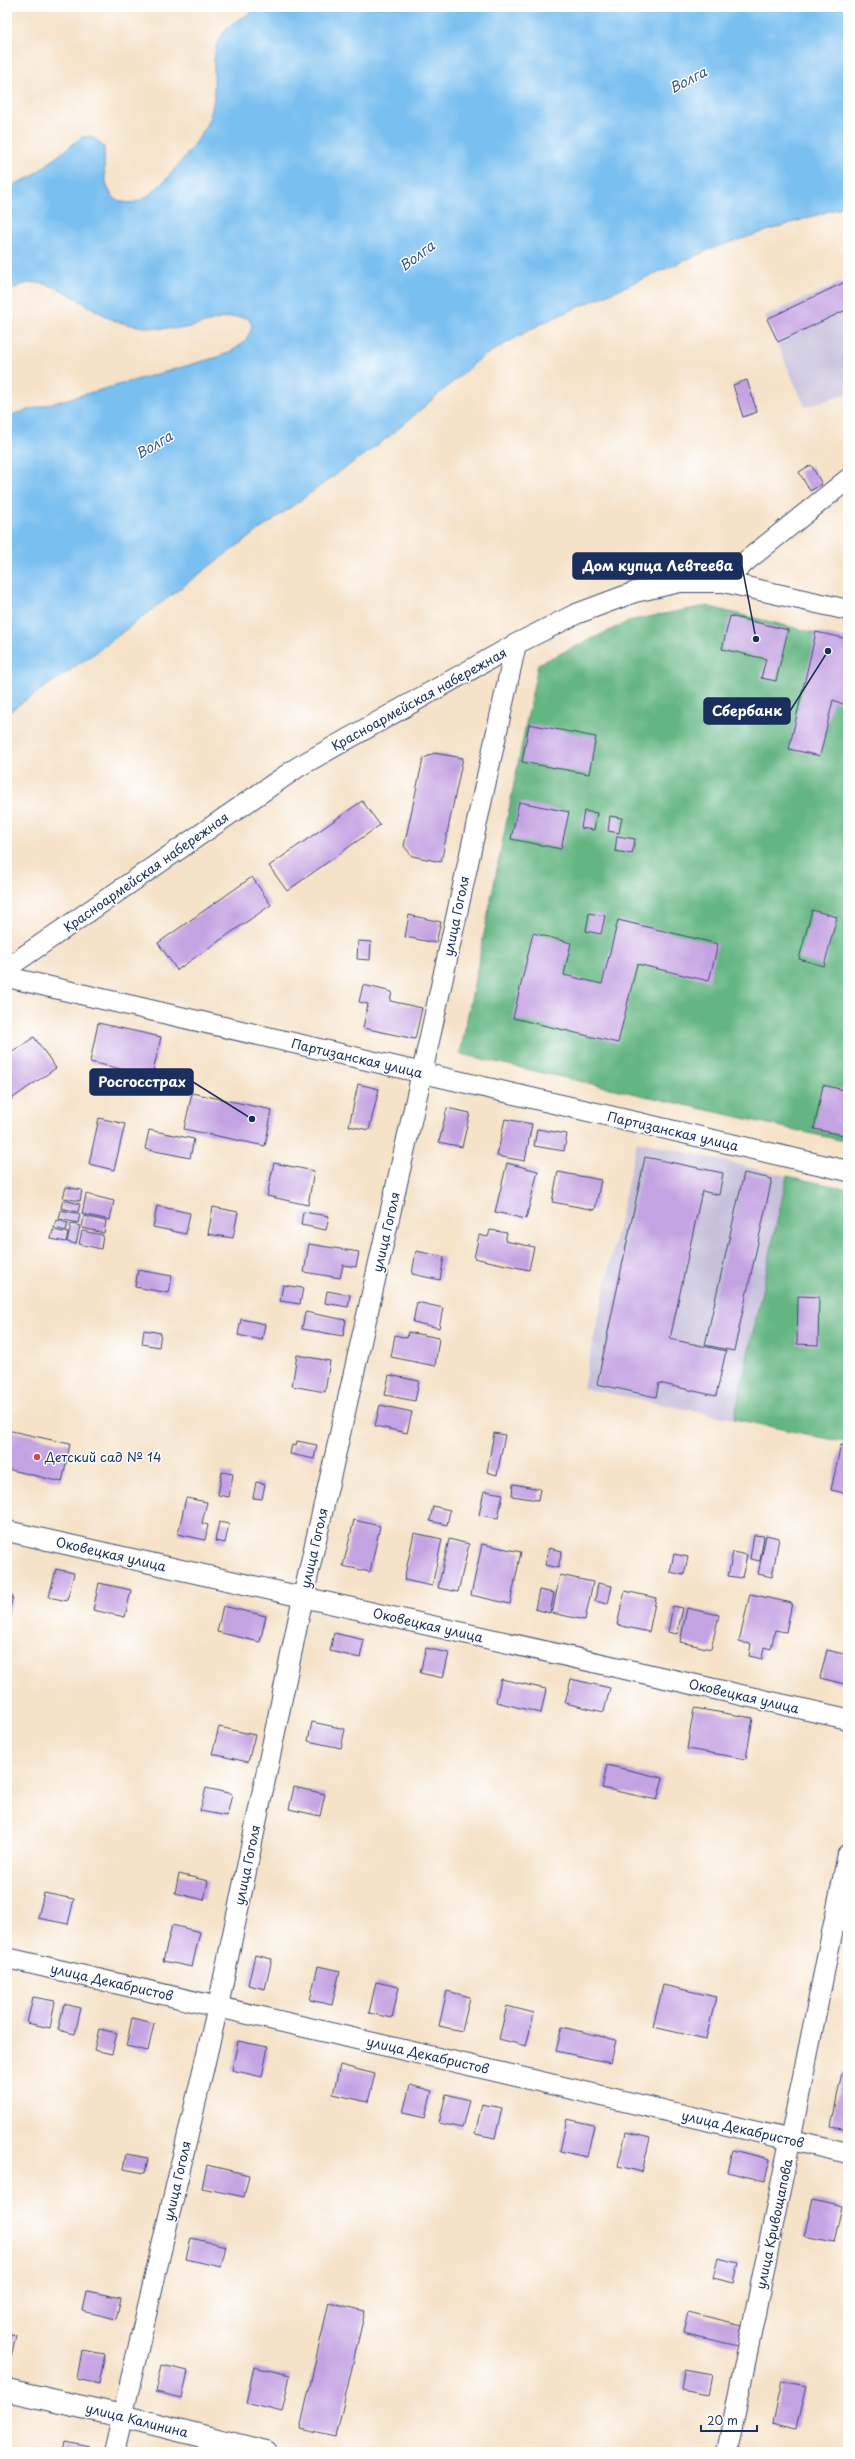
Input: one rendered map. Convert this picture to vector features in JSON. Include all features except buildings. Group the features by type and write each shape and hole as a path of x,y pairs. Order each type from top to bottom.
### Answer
{"main road":[{"name":"улица Калинина","path":"7,2390 122,2416 266,2452"}],"street":[{"path":"724,582 780,532 848,479"},
{"name":"Красноармейская набережная","path":"7,968 298,767 516,644 576,614 635,592 680,582 724,582 848,610"},
{"name":"улица Гоголя","path":"114,2452 218,2006 303,1597 422,1073 516,644"},
{"name":"Партизанская улица","path":"7,977 848,1171"},
{"name":"Оковецкая улица","path":"7,1531 848,1719"},
{"name":"улица Кривощапова","path":"727,2452 848,1854"},
{"name":"улица Декабристов","path":"7,1958 848,2153"}],"shaded area":[{"path":"848,279 848,393 805,407 765,316"},
{"path":"637,1141 787,1176 734,1419 583,1388"}],"green space":[{"path":"706,606 848,641 848,1142 460,1054 538,664 632,620"},
{"path":"787,1176 848,1189 848,1421 843,1442 734,1419"}],"water":[{"name":"Волга","path":"263,7 848,7 848,205 713,248 542,323 482,357 391,435 219,559 95,653 7,713 7,416 218,357 240,346 250,332 252,325 248,318 233,317 184,328 174,329 142,327 116,321 103,315 62,290 48,285 34,283 20,285 7,294 7,188 31,177 82,137 92,136 104,147 104,171 106,183 113,197 120,201 129,203 137,202 149,195 180,164 205,128 212,110 214,60 217,44 221,37 236,21"}],"place":[{"name":"Дом купца Левтеева","path":"756,639"},
{"name":"Сбербанк","path":"828,651"},
{"name":"Росгосстрах","path":"252,1119"},
{"name":"Детский сад № 14","path":"37,1457"}]}
